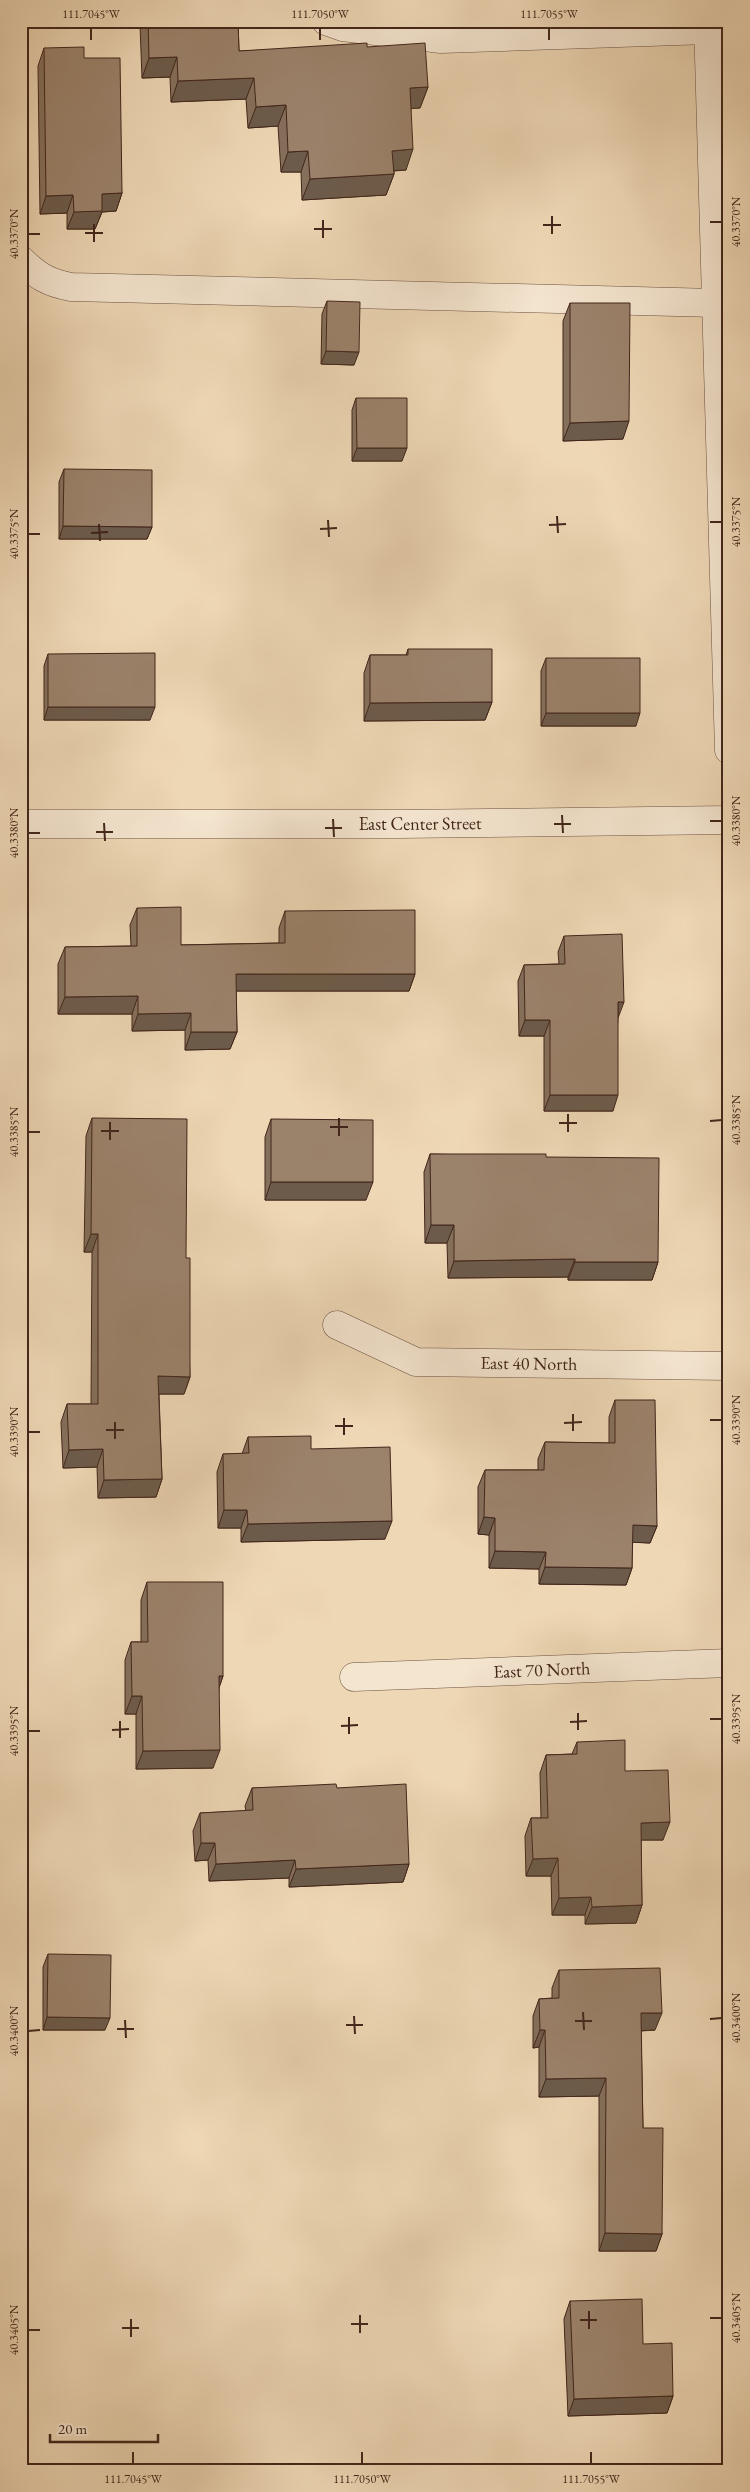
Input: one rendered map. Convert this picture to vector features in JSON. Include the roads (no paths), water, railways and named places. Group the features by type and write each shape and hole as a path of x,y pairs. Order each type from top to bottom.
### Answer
{"street":[{"path":"326,21 344,27 441,39 708,25 729,750"},
{"path":"21,260 33,273 49,282 71,287 716,303"},
{"name":"East Center Street","path":"21,824 398,824 729,820"},
{"name":"East 40 North","path":"337,1325 416,1362 729,1366"},
{"name":"East 70 North","path":"354,1677 729,1663"}]}
